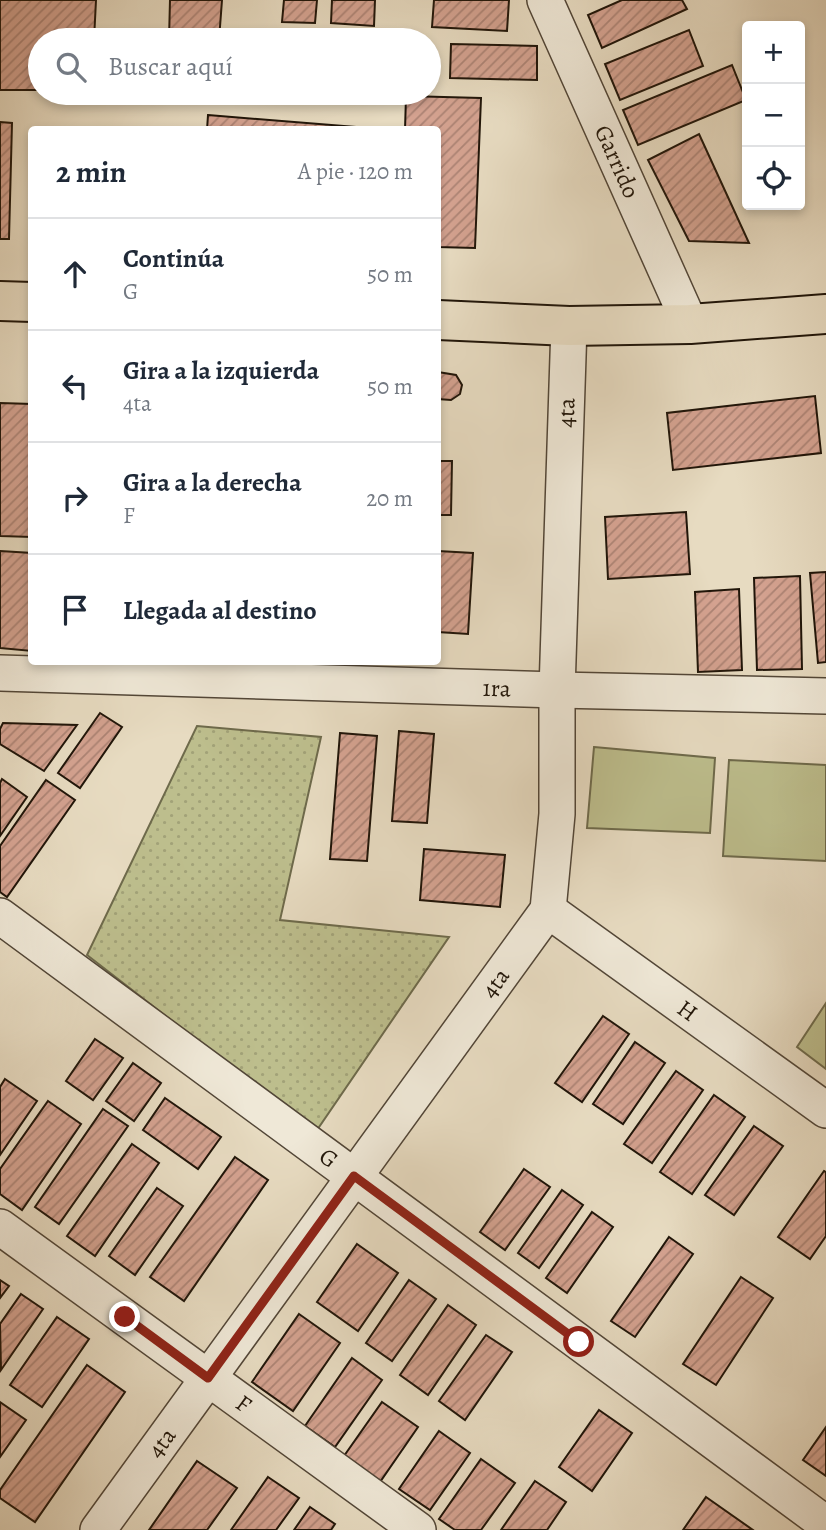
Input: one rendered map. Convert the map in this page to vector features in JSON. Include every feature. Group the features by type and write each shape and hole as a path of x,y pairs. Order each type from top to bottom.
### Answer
{"main road":[{"path":"0,301 28,302"},
{"path":"441,320 569,326 690,324 826,314"}],"street":[{"name":"Garrido","path":"545,0 690,324"},
{"name":"4ta","path":"98,1530 548,910 557,814 557,690 569,326"},
{"name":"1ra","path":"0,673 826,696"},
{"name":"H","path":"548,910 826,1110"},
{"name":"G","path":"0,916 826,1524"},
{"name":"F","path":"0,1227 418,1530"}],"green space":[{"path":"197,726 321,737 280,920 449,937 317,1130 87,955"},
{"path":"594,747 715,758 710,833 587,828"},
{"path":"729,760 826,765 826,861 723,856"},
{"path":"826,1003 826,1069 797,1047"}],"building":[{"path":"0,0 96,0 95,28 28,28 28,90 0,90"},
{"path":"170,0 222,0 220,28 169,28"},
{"path":"284,0 317,0 315,23 282,22"},
{"path":"332,0 375,0 374,26 331,23"},
{"path":"434,0 509,0 507,31 432,27"},
{"path":"622,0 682,0 687,9 602,48 588,15"},
{"path":"689,30 703,66 620,100 605,64"},
{"path":"451,44 537,46 537,80 450,78"},
{"path":"732,65 742,90 742,102 638,145 623,110"},
{"path":"441,97 481,98 475,248 441,247 441,126 405,126 406,105 441,105"},
{"path":"208,115 344,126 207,126"},
{"path":"0,122 12,123 9,239 0,239"},
{"path":"699,134 749,243 689,241 648,160"},
{"path":"441,372 456,375 462,385 460,394 451,400 441,399"},
{"path":"815,396 821,453 673,470 667,413"},
{"path":"0,403 28,404 28,537 0,536"},
{"path":"441,461 452,461 451,515 441,515"},
{"path":"686,512 690,574 608,579 605,517"},
{"path":"0,551 28,553 28,651 0,648"},
{"path":"441,551 473,553 468,634 441,632"},
{"path":"826,572 826,662 818,663 810,573"},
{"path":"800,576 802,669 757,670 754,578"},
{"path":"739,589 742,670 698,672 695,592"},
{"path":"100,713 122,727 80,788 58,773"},
{"path":"3,723 77,725 44,771 0,744 0,729"},
{"path":"399,731 434,734 427,823 392,821"},
{"path":"340,733 377,736 367,861 330,859"},
{"path":"2,779 27,797 0,836 0,783"},
{"path":"46,780 75,800 7,897 0,892 0,846"},
{"path":"424,849 505,855 500,907 420,900"},
{"path":"603,1016 629,1034 582,1102 555,1083"},
{"path":"95,1039 123,1058 93,1100 66,1081"},
{"path":"635,1042 665,1063 623,1124 593,1104"},
{"path":"133,1063 161,1083 134,1121 106,1101"},
{"path":"676,1071 703,1090 652,1163 624,1144"},
{"path":"5,1079 37,1101 0,1155 0,1087"},
{"path":"714,1095 745,1117 692,1194 660,1172"},
{"path":"165,1098 221,1137 198,1169 143,1130"},
{"path":"48,1101 81,1124 22,1210 0,1194 0,1169"},
{"path":"103,1109 128,1126 59,1224 35,1207"},
{"path":"754,1126 783,1146 734,1215 705,1195"},
{"path":"132,1144 159,1163 95,1256 67,1236"},
{"path":"235,1157 268,1180 184,1301 150,1277"},
{"path":"524,1169 550,1187 505,1250 480,1232"},
{"path":"824,1171 826,1236 810,1259 778,1237"},
{"path":"157,1188 183,1206 135,1275 109,1256"},
{"path":"562,1190 583,1205 539,1268 518,1253"},
{"path":"592,1212 613,1227 567,1293 546,1278"},
{"path":"669,1237 693,1254 635,1337 611,1321"},
{"path":"357,1244 398,1273 358,1331 317,1302"},
{"path":"741,1277 773,1298 716,1385 683,1364"},
{"path":"0,1280 9,1286 0,1298"},
{"path":"409,1280 436,1299 392,1361 366,1343"},
{"path":"21,1294 43,1309 1,1370 0,1324"},
{"path":"448,1305 476,1325 428,1395 400,1375"},
{"path":"299,1314 340,1343 293,1411 252,1382"},
{"path":"57,1317 89,1339 42,1407 10,1385"},
{"path":"486,1335 512,1352 465,1420 439,1401"},
{"path":"352,1358 382,1380 335,1447 305,1426"},
{"path":"87,1365 125,1392 35,1522 0,1498 0,1490"},
{"path":"0,1402 26,1420 0,1457"},
{"path":"382,1402 418,1427 380,1482 344,1456"},
{"path":"599,1410 632,1433 592,1491 559,1467"},
{"path":"826,1427 826,1476 803,1460"},
{"path":"439,1431 470,1453 430,1510 399,1489"},
{"path":"481,1459 515,1483 481,1530 455,1530 439,1519"},
{"path":"197,1461 237,1488 207,1530 149,1530"},
{"path":"268,1477 299,1498 276,1530 231,1530"},
{"path":"535,1481 566,1502 547,1530 501,1530"},
{"path":"706,1497 753,1530 683,1530"},
{"path":"310,1507 335,1524 331,1530 294,1530"}],"route":[{"path":"125,1317 208,1378 354,1176 579,1342"}]}
